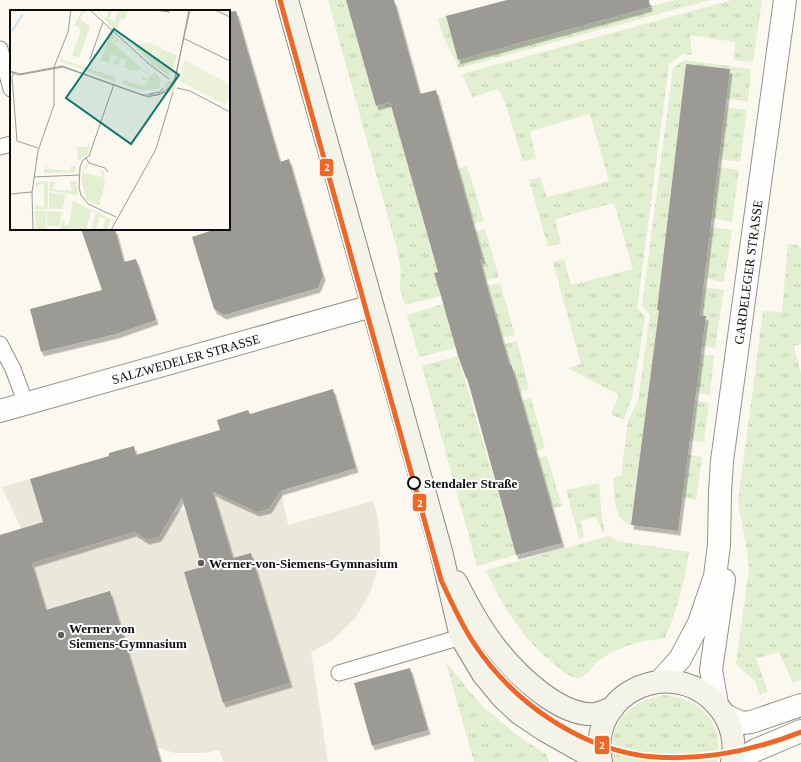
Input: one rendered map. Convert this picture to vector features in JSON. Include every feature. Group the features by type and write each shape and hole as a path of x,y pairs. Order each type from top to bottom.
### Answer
{"street":[{"path":"287,0 441,551 460,637 483,674 498,693 511,706 528,720 601,762"},
{"name":"GARDELEGER STRASSE","path":"660,681 680,659 699,623 715,576 719,545 722,461 785,0"},
{"name":"SALZWEDELER STRASSE","path":"0,411 372,306"},
{"name":"GARDELEGER STRASSE","path":"719,545 724,582 711,670 721,709"},
{"path":"441,551 481,627 496,648 545,696 566,708 582,713 596,714 613,708"},
{"path":"601,762 600,738 607,717 623,697 634,689 646,684 660,681 691,685 705,693 721,709 742,723 751,722 801,705"},
{"path":"721,709 730,725 733,741 732,762"},
{"path":"735,762 756,750 801,731"}],"lane":[{"path":"0,49 10,85"},
{"path":"0,147 10,144"},
{"path":"0,344 13,369 26,404"},
{"path":"339,673 460,637"}],"green space":[{"path":"328,0 346,0 376,106 390,102 438,272 435,273 441,296 405,305 400,289 401,270 398,253"},
{"path":"675,0 710,0 459,68 443,37 438,19 446,16 458,60"},
{"path":"732,0 762,0 753,62 734,60 735,42 690,35 692,55 683,54 669,64 637,308 645,317 632,398 623,420 611,414 619,395 568,368 581,364 553,262 564,259 571,285 633,269 614,203 555,219 561,243 548,247 529,180 540,177 547,197 609,181 590,114 530,131 536,159 523,161 505,102 498,89 472,97 462,74"},
{"path":"684,60 751,69 748,101 726,99 686,65 657,310 659,310 631,525 625,522 617,512 613,478 621,476 628,421 638,401 650,315 642,306 673,68"},
{"path":"725,107 747,110 740,162 719,159"},
{"path":"467,166 484,221 473,224 458,169"},
{"path":"718,167 739,170 732,222 712,218"},
{"path":"711,227 732,230 724,282 705,278"},
{"path":"485,229 499,277 485,280 479,260 483,259 475,232"},
{"path":"788,244 797,245 801,249 801,344 794,346 801,374 801,680 793,683 779,652 756,658 768,692 759,694 755,681 736,664 749,568 738,502 763,311 782,312"},
{"path":"500,283 515,335 501,338 487,286"},
{"path":"703,287 724,290 715,348 702,346 706,316 700,315"},
{"path":"443,304 456,348 419,357 407,315"},
{"path":"517,341 529,389 520,392 513,366 510,366 503,344"},
{"path":"700,354 714,356 710,395 696,392"},
{"path":"458,356 516,555 477,566 422,366"},
{"path":"531,398 545,448 536,451 522,401"},
{"path":"695,401 709,403 704,442 690,440"},
{"path":"688,455 702,457 696,500 682,497"},
{"path":"547,456 562,506 552,508 538,458"},
{"path":"599,483 602,520 605,531 602,532 596,516 580,521 585,537 579,538 566,490"},
{"path":"609,536 617,541 689,552 683,586 674,616 665,638 621,648 597,662 584,676 576,678 570,676 548,659 526,637 508,612 486,570"},
{"path":"446,662 481,705 518,736 547,755 549,762 474,762"},
{"path":"663,695 688,701 707,715 717,736 719,748 717,762 613,762 613,737 622,717 639,703"}],"shaded area":[{"path":"30,479 53,556 134,532 147,540 159,537 163,516 185,509 202,567 184,572 224,703 290,683 251,553 233,558 215,500 240,493 244,506 257,512 269,509 275,492 281,490 288,525 373,501 377,515 380,538 380,561 370,593 355,618 333,640 311,652 328,762 224,762 219,750 203,753 175,753 156,747 46,610 21,529 2,487"}],"building":[{"path":"346,0 394,0 420,94 436,90 483,259 480,260 487,286 510,366 512,366 562,543 516,555 467,378 458,356 434,273 438,272 390,102 376,106"},
{"path":"507,0 649,0 650,7 458,60 446,16"},
{"path":"236,11 280,162 289,159 323,276 318,288 224,315 214,309 192,237 213,230 230,230 230,12"},
{"path":"686,64 730,69 700,315 706,316 678,531 631,525 659,310 657,310"},
{"path":"81,230 115,230 124,262 136,259 156,320 116,334 41,352 30,309 102,290"},
{"path":"333,389 356,468 280,491 269,509 257,512 213,492 233,558 251,553 290,683 223,703 184,572 202,567 182,498 159,537 147,540 134,532 32,563 46,610 110,591 161,762 0,762 0,535 43,522 30,479 109,456 109,453 134,446 136,455 220,430 217,420 248,410 250,414"},
{"path":"410,668 428,730 372,746 354,683"}],"transit line":[{"name":"2","path":"280,0 441,580 473,642 488,663 506,683 547,717 570,731 618,751 644,756 704,756 744,750 801,732"}],"place":[{"name":"Stendaler Straße","path":"414,483"},
{"name":"Werner-von-Siemens-Gymnasium","path":"201,563"},
{"name":"Werner von Siemens-Gymnasium","path":"61,635"}]}
